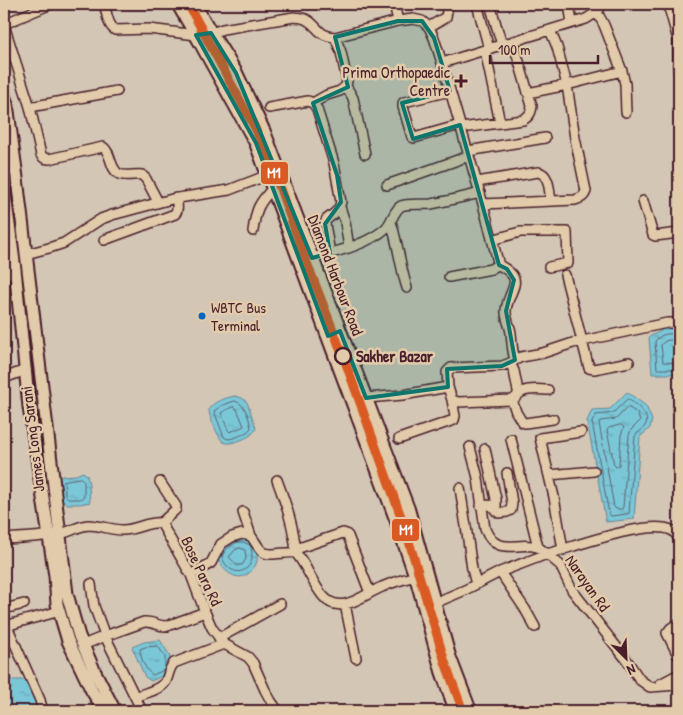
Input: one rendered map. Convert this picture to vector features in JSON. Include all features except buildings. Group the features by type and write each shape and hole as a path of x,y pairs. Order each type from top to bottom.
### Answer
{"highway":[{"name":"Diamond Harbour Road","path":"178,4 256,143 334,334 366,398 408,509 442,671 456,711"},
{"name":"Diamond Harbour Road","path":"194,4 236,73 264,132 312,258 334,334 416,576 470,711"}],"main road":[{"name":"James Long Sarani","path":"4,95 7,104 16,170 67,594 79,636 115,711"},
{"path":"4,188 10,273 26,374 57,604 68,641 92,691 104,711"},
{"path":"26,374 41,378"}],"street":[{"path":"51,4 4,24 30,107 41,155 49,159 103,147 107,151 114,169 122,175 142,175 158,202"},
{"path":"104,4 110,25 114,30 149,29 196,35 211,33 224,28 299,18 304,18 311,22 321,34 328,37 335,37 398,21 414,19 422,21 429,27 442,63 477,182 498,264"},
{"path":"394,4 398,21"},
{"path":"429,27 446,17 445,4"},
{"path":"477,4 500,123"},
{"path":"490,4 502,45"},
{"path":"569,4 572,23"},
{"path":"442,63 586,19 597,12 602,4"},
{"path":"668,4 678,33 679,77"},
{"path":"597,12 604,24 622,71 625,84 626,112"},
{"path":"483,204 575,200 585,195 586,190 575,138 567,85 559,54 550,30"},
{"path":"335,37 347,81 346,86 353,98 365,154"},
{"path":"450,91 404,102 403,107 414,138 460,127 522,120 529,117 532,106 513,41"},
{"path":"528,93 622,71"},
{"path":"313,103 327,95 340,91 346,86"},
{"path":"30,107 117,91"},
{"path":"268,108 308,101 313,103 316,109 334,163 341,202 336,213 326,220 325,224 330,253"},
{"path":"387,185 468,154 545,138"},
{"path":"4,171 16,170"},
{"path":"477,182 543,172 548,181 551,201"},
{"path":"26,254 64,243 112,215 176,198 229,190 268,175"},
{"path":"253,231 256,212 262,200 273,188"},
{"path":"312,258 349,248 377,235 386,228 396,210 401,207 431,204 480,193"},
{"path":"104,240 175,214 178,208 176,198"},
{"path":"643,201 653,235 679,233"},
{"path":"340,207 349,248"},
{"path":"391,222 407,288"},
{"path":"492,240 520,232 567,232 568,263 549,267"},
{"path":"450,277 491,269 498,264"},
{"path":"498,264 507,269 514,280 514,287 506,311 511,333 514,371 520,393"},
{"path":"565,275 587,365 590,369 629,362"},
{"path":"399,439 454,420 456,416 448,387 447,372 451,368 502,366 520,357 543,353 564,345 666,323 679,325"},
{"path":"4,378 26,374"},
{"path":"366,398 403,395 448,387"},
{"path":"452,400 458,402 512,400 526,390 548,390"},
{"path":"512,400 522,422 553,419"},
{"path":"534,422 540,438 554,497 563,550"},
{"path":"540,438 581,432"},
{"path":"511,439 538,548"},
{"path":"470,447 478,478 485,529 488,537 493,542 503,546 538,548 548,554 614,534 654,526 672,530 679,538"},
{"path":"485,449 496,499 496,511"},
{"path":"549,475 594,471"},
{"path":"481,506 493,506 499,513 510,510 512,507 507,473"},
{"path":"276,480 291,521 296,551 318,590 332,605 341,606 380,587 416,576"},
{"path":"160,482 176,509 161,523"},
{"path":"460,488 476,584"},
{"path":"243,512 251,536 265,554 296,551 343,533 346,534 370,593"},
{"name":"Bose Para Rd","path":"4,539 60,534 78,527 87,526 124,530 156,522 161,523 191,575 212,628 222,641"},
{"path":"191,575 212,563 221,544 232,536 242,534 251,536"},
{"name":"Narayan Rd","path":"429,605 500,572 548,554 560,565 572,590 640,680 650,687 677,685 679,687"},
{"path":"500,572 535,627"},
{"path":"91,584 94,606 105,636 142,711"},
{"path":"4,609 24,604"},
{"path":"135,697 159,688 164,684 174,663 222,641 280,604"},
{"path":"345,604 356,658"},
{"path":"41,711 40,700 5,626 28,618 44,616 59,611"},
{"path":"83,645 144,622 150,621 167,626 205,612"},
{"path":"679,623 667,633 679,657"},
{"path":"222,641 248,657 254,663 271,701 278,711"},
{"path":"656,686 679,674"}],"highlighted area":[{"path":"398,21 422,21 434,38 450,91 402,103 413,139 460,125 499,265 507,269 514,280 506,311 515,360 502,366 447,369 448,387 366,398 340,331 328,336 256,143 196,35 211,33 236,73 312,258 330,253 325,224 341,202 337,175 313,103 348,87 335,37"}],"water":[{"path":"666,328 679,330 679,374 652,374 649,337"},
{"path":"627,392 646,406 652,420 650,428 640,437 634,519 606,522 587,421 592,410 610,409"},
{"path":"235,396 247,402 256,428 248,437 227,443 217,433 209,409 217,402"},
{"path":"83,472 87,475 90,502 67,504 61,498 60,476 76,475"},
{"path":"237,537 253,541 257,553 257,561 254,568 241,577 227,572 217,558 219,550"},
{"path":"160,640 170,656 169,673 151,681 145,677 132,647 144,642"},
{"path":"4,680 26,680 33,691 39,711 7,711 4,702"}],"transit line":[{"name":"M1","path":"188,4 255,128 274,172 405,528 445,662 463,711"}],"place":[{"name":"Prima Orthopaedic Centre","path":"461,81"},
{"name":"WBTC Bus Terminal","path":"202,316"},
{"name":"Sakher Bazar","path":"343,356"}]}
